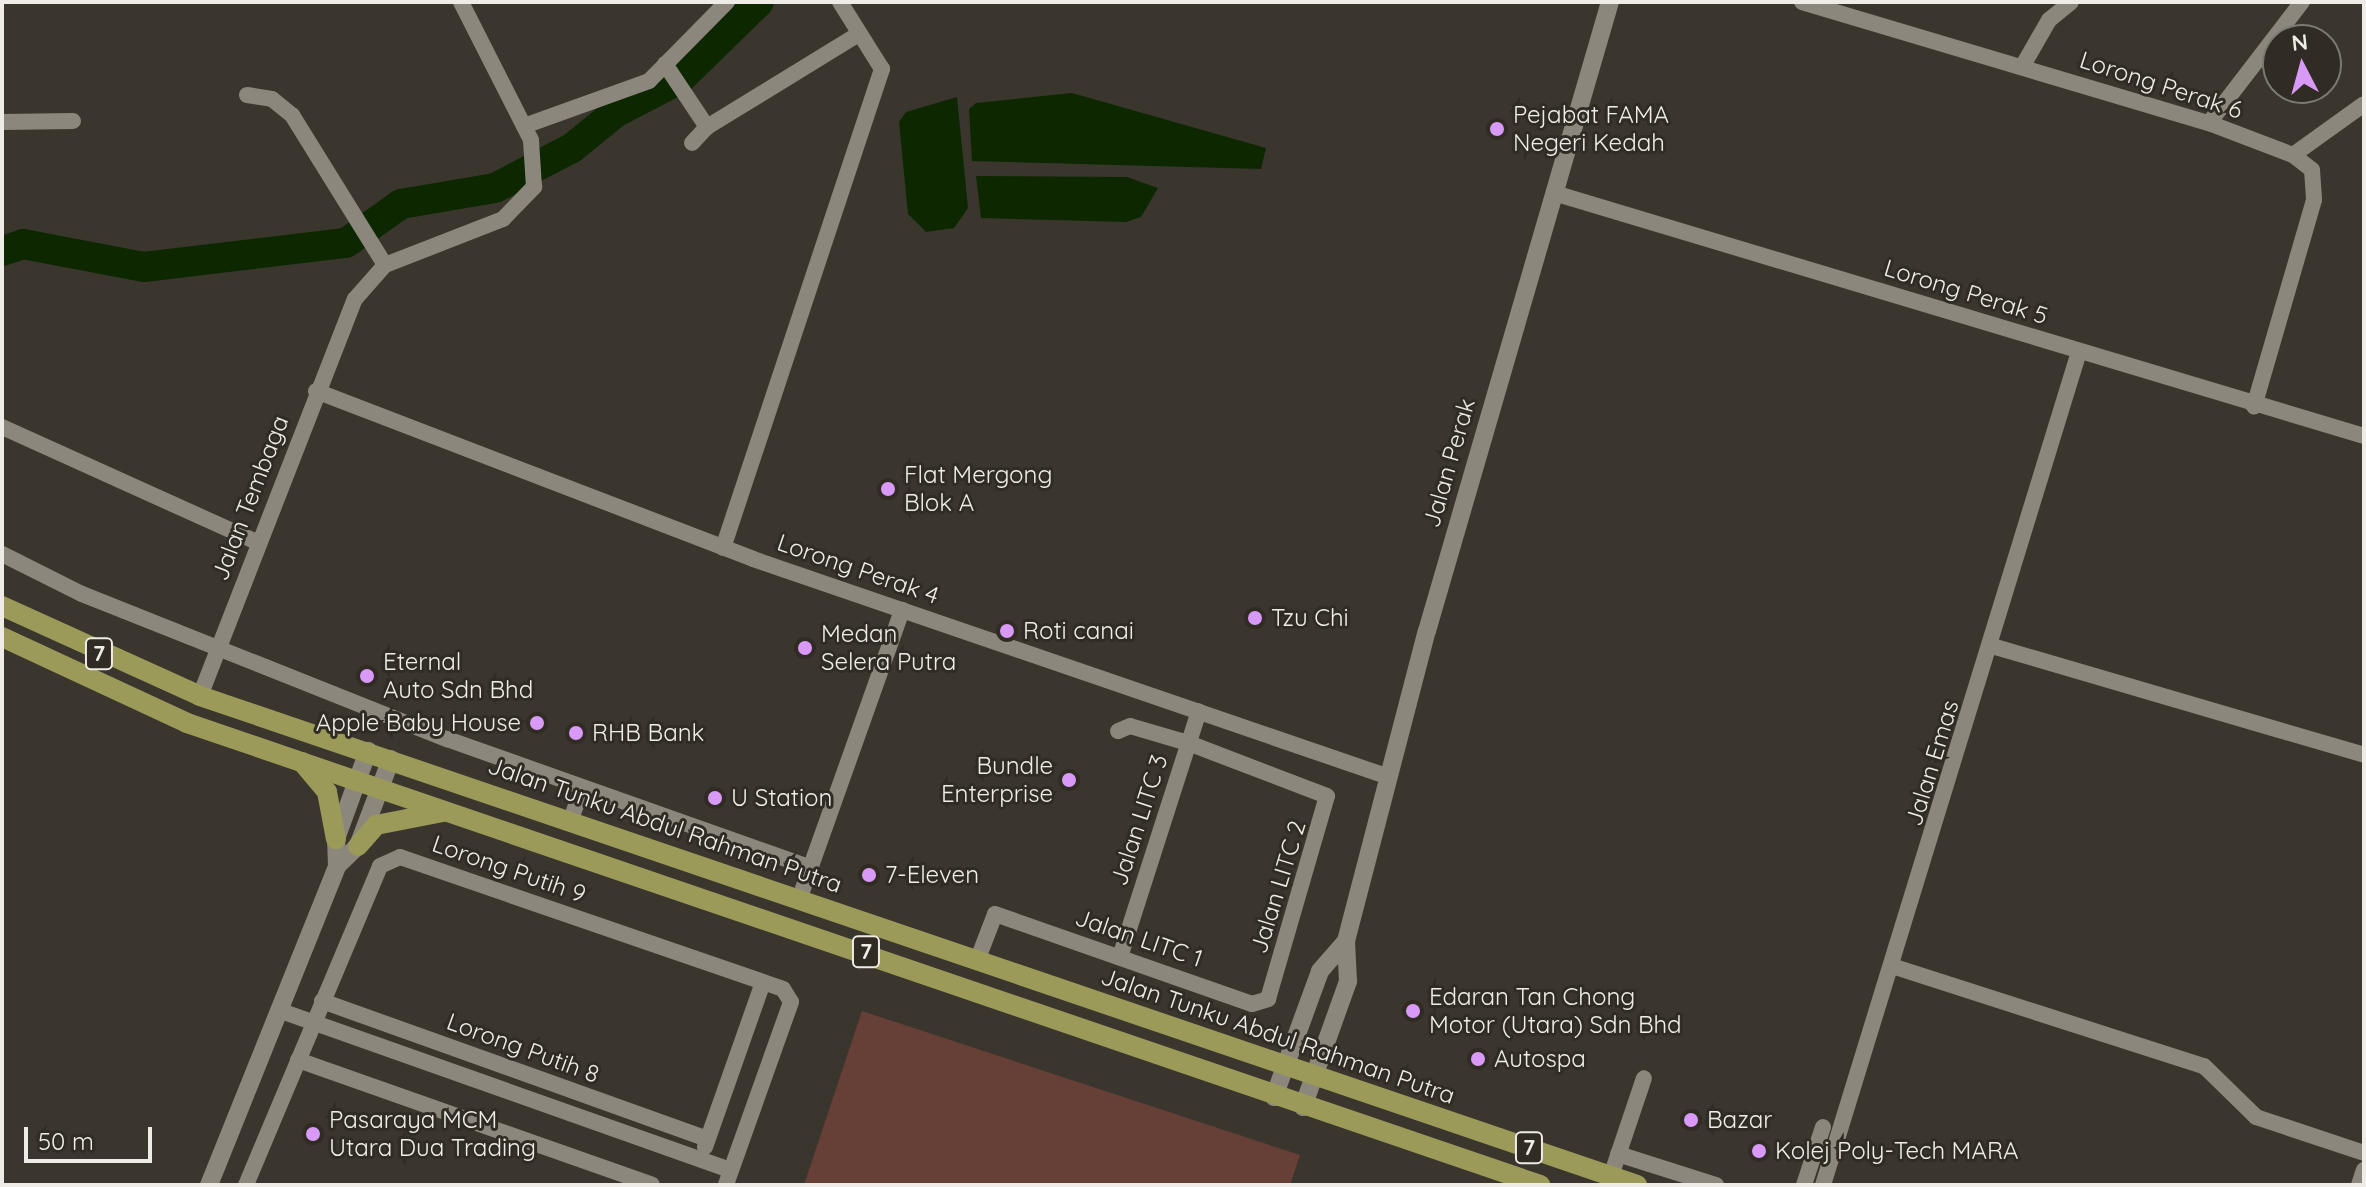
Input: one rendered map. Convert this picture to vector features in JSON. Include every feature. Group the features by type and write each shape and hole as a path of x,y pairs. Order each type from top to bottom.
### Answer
{"main road":[{"name":"Jalan Tunku Abdul Rahman Putra","path":"2,606 200,696 571,819 1313,1077 1637,1185"},
{"name":"7","path":"2,637 147,708 455,811 1303,1107 1540,1185"},
{"path":"358,779 391,759"},
{"path":"302,762 327,792 336,839"},
{"path":"358,846 376,825 407,814 455,811"}],"street":[{"path":"247,95 272,99 292,115 366,239 385,265 503,219 524,204 537,177 536,154 461,2"},
{"path":"524,126 671,74 727,2"},
{"path":"723,548 882,69 857,35 840,2"},
{"name":"Jalan Perak","path":"1303,1107 1348,981 1346,941 1389,777 1610,2"},
{"name":"Lorong Perak 6","path":"1802,2 2209,123 2293,155"},
{"path":"2022,67 2049,20 2071,2"},
{"path":"2209,123 2302,2"},
{"path":"692,143 707,127 857,35"},
{"path":"671,74 707,127"},
{"path":"2254,406 2314,200 2312,170 2293,155 2364,104"},
{"path":"2,122 73,121"},
{"name":"Lorong Perak 5","path":"1554,193 2254,406 2364,436"},
{"name":"Jalan Tembaga","path":"200,696 344,316 385,265"},
{"name":"Jalan Emas","path":"1823,1185 1895,967 2079,352"},
{"name":"Lorong Perak 4","path":"316,391 723,548 1389,777"},
{"path":"2,427 259,543"},
{"path":"2,554 218,647 582,789 811,868"},
{"path":"800,897 902,610"},
{"path":"1992,646 2364,755"},
{"name":"Jalan LITC 3","path":"1120,957 1199,711"},
{"path":"1118,731 1130,726 1188,743"},
{"name":"Jalan LITC 2","path":"1188,743 1322,790 1329,805 1268,999"},
{"path":"209,1185 337,866 336,839 368,751"},
{"path":"337,866 358,846 391,759"},
{"path":"571,819 582,789"},
{"name":"Lorong Putih 9","path":"246,1185 380,866 400,857 763,982"},
{"name":"Jalan LITC 1","path":"977,961 995,914 1252,1004 1268,999"},
{"name":"Jalan Perak","path":"1274,1097 1320,971 1346,941"},
{"path":"1895,967 2204,1066 2256,1117 2364,1153"},
{"path":"281,1011 312,1026 701,1159 728,1178 791,1002 783,989 763,982 701,1159"},
{"name":"Lorong Putih 8","path":"322,1001 707,1139"},
{"path":"298,1060 652,1185"},
{"path":"1611,1176 1644,1078"},
{"path":"1804,1185 1823,1127"},
{"path":"1618,1154 1716,1185"},
{"path":"2359,1185 2364,1170"}],"shaded area":[{"path":"1072,93 1266,148 1261,169 972,161 969,109 976,103"},
{"path":"957,97 968,208 954,228 926,232 908,214 899,122 906,112"},
{"path":"976,176 1127,177 1158,188 1141,217 1126,222 981,218"},
{"path":"862,1011 1300,1155 1290,1185 804,1185"}],"waterway":[{"path":"2,251 23,244 144,267 346,243 401,204 495,188 572,148 615,113 680,79 759,2"}],"place":[{"name":"Pejabat FAMA Negeri Kedah","path":"1497,129"},
{"name":"Flat Mergong Blok A","path":"888,489"},
{"name":"Tzu Chi","path":"1255,618"},
{"name":"Roti canai","path":"1007,631"},
{"name":"Medan Selera Putra","path":"805,648"},
{"name":"Eternal Auto Sdn Bhd","path":"367,676"},
{"name":"Apple Baby House","path":"537,723"},
{"name":"RHB Bank","path":"576,733"},
{"name":"Bundle Enterprise","path":"1069,780"},
{"name":"U Station","path":"715,798"},
{"name":"7-Eleven","path":"869,875"},
{"name":"Edaran Tan Chong Motor (Utara) Sdn Bhd","path":"1413,1011"},
{"name":"Autospa","path":"1478,1059"},
{"name":"Bazar","path":"1691,1120"},
{"name":"Pasaraya MCM Utara Dua Trading","path":"313,1134"},
{"name":"Kolej Poly-Tech MARA","path":"1759,1151"}]}
